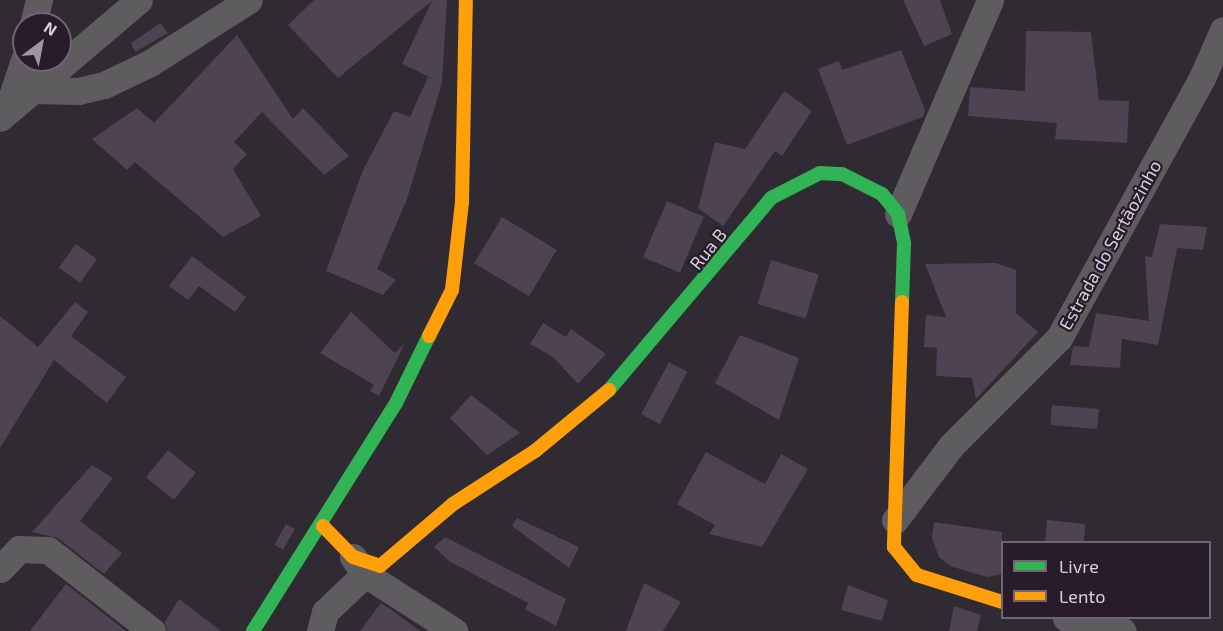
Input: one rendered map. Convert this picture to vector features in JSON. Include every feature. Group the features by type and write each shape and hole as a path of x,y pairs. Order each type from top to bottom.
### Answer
{"street":[{"path":"3,115 140,0"},
{"path":"33,90 78,91 104,85 150,63 249,0"},
{"path":"253,631 323,526 396,403 452,290 462,202 466,0"},
{"path":"990,0 898,214 904,243 894,547 917,575 1001,602"},
{"name":"Estrada do Sertãozinho","path":"895,520 951,446 1059,338 1202,78 1223,30"},
{"path":"3,115 19,72"},
{"name":"Rua B","path":"323,526 359,566 380,566 395,558 453,504 535,451 605,395 771,198 820,173 842,174 882,194 898,214"},
{"path":"0,569 19,549 48,550 152,631"},
{"path":"320,631 325,612 359,566 454,631"},
{"path":"1070,619 1122,631"}],"building":[{"path":"314,0 447,0 442,83 407,199 377,269 396,280 383,295 326,271 363,170 394,111 410,117 428,77 438,81 402,64 432,1 338,78 288,25"},
{"path":"903,0 940,0 952,34 924,46"},
{"path":"160,23 168,33 135,52 131,43"},
{"path":"1026,31 1091,32 1099,100 1129,101 1127,143 1055,139 1057,123 968,116 970,87 1025,91"},
{"path":"237,35 293,119 303,108 349,156 324,175 262,112 234,142 247,154 233,169 261,216 223,237 135,162 127,170 92,139 137,108 154,123"},
{"path":"901,50 925,110 923,117 847,145 818,69 839,61 842,70"},
{"path":"784,91 812,111 782,156 775,151 723,226 698,208 715,142 745,149"},
{"path":"667,201 704,217 680,273 643,257"},
{"path":"502,217 557,250 529,296 474,263"},
{"path":"1160,224 1207,227 1203,250 1177,248 1158,345 1122,339 1120,368 1070,365 1073,346 1089,347 1096,313 1149,321 1145,256 1152,257"},
{"path":"76,244 97,259 80,283 59,267"},
{"path":"192,256 246,297 235,312 199,286 188,300 169,286"},
{"path":"771,260 819,275 805,319 758,304"},
{"path":"996,263 1016,270 1016,313 1038,332 976,399 972,378 936,376 937,348 924,347 926,315 946,317 925,264"},
{"path":"75,302 88,312 71,336 126,377 107,403 54,360 0,448 0,316 38,347"},
{"path":"351,312 395,353 405,343 379,396 370,391 374,385 320,353"},
{"path":"543,323 566,337 571,329 606,354 578,384 553,357 530,344"},
{"path":"740,335 799,358 779,420 715,383"},
{"path":"669,362 688,372 660,424 641,414"},
{"path":"471,395 520,433 487,455 450,418"},
{"path":"1052,405 1099,409 1097,429 1050,425"},
{"path":"168,450 196,473 174,500 146,477"},
{"path":"706,452 765,484 781,454 808,469 762,547 709,534 715,525 677,504"},
{"path":"92,465 113,478 80,521 122,553 104,574 58,538 32,532"},
{"path":"517,518 579,547 569,568 512,526"},
{"path":"1047,520 1085,524 1084,541 1045,541"},
{"path":"934,522 1002,532 1001,574 987,577 950,566 939,557 932,538"},
{"path":"286,524 295,529 283,550 274,545"},
{"path":"445,537 566,599 556,626 525,609 528,603 449,561 434,547"},
{"path":"644,583 681,602 663,631 626,631"},
{"path":"66,584 126,631 30,631"},
{"path":"848,585 888,600 882,621 841,610"},
{"path":"179,599 221,631 167,631 165,622"},
{"path":"381,603 393,611 420,631 360,631"},
{"path":"954,606 981,615 977,631 949,631"}],"traffic: fast":[{"path":"609,390 771,198 820,173 842,174 882,194 898,214 904,243 902,302"},
{"path":"253,631 396,403 429,336"}],"traffic: slow":[{"path":"429,336 452,290 462,202 466,0"},
{"path":"902,302 894,547 917,575 1001,602"},
{"path":"323,526 353,557 380,566 453,504 535,451 609,390"}]}
